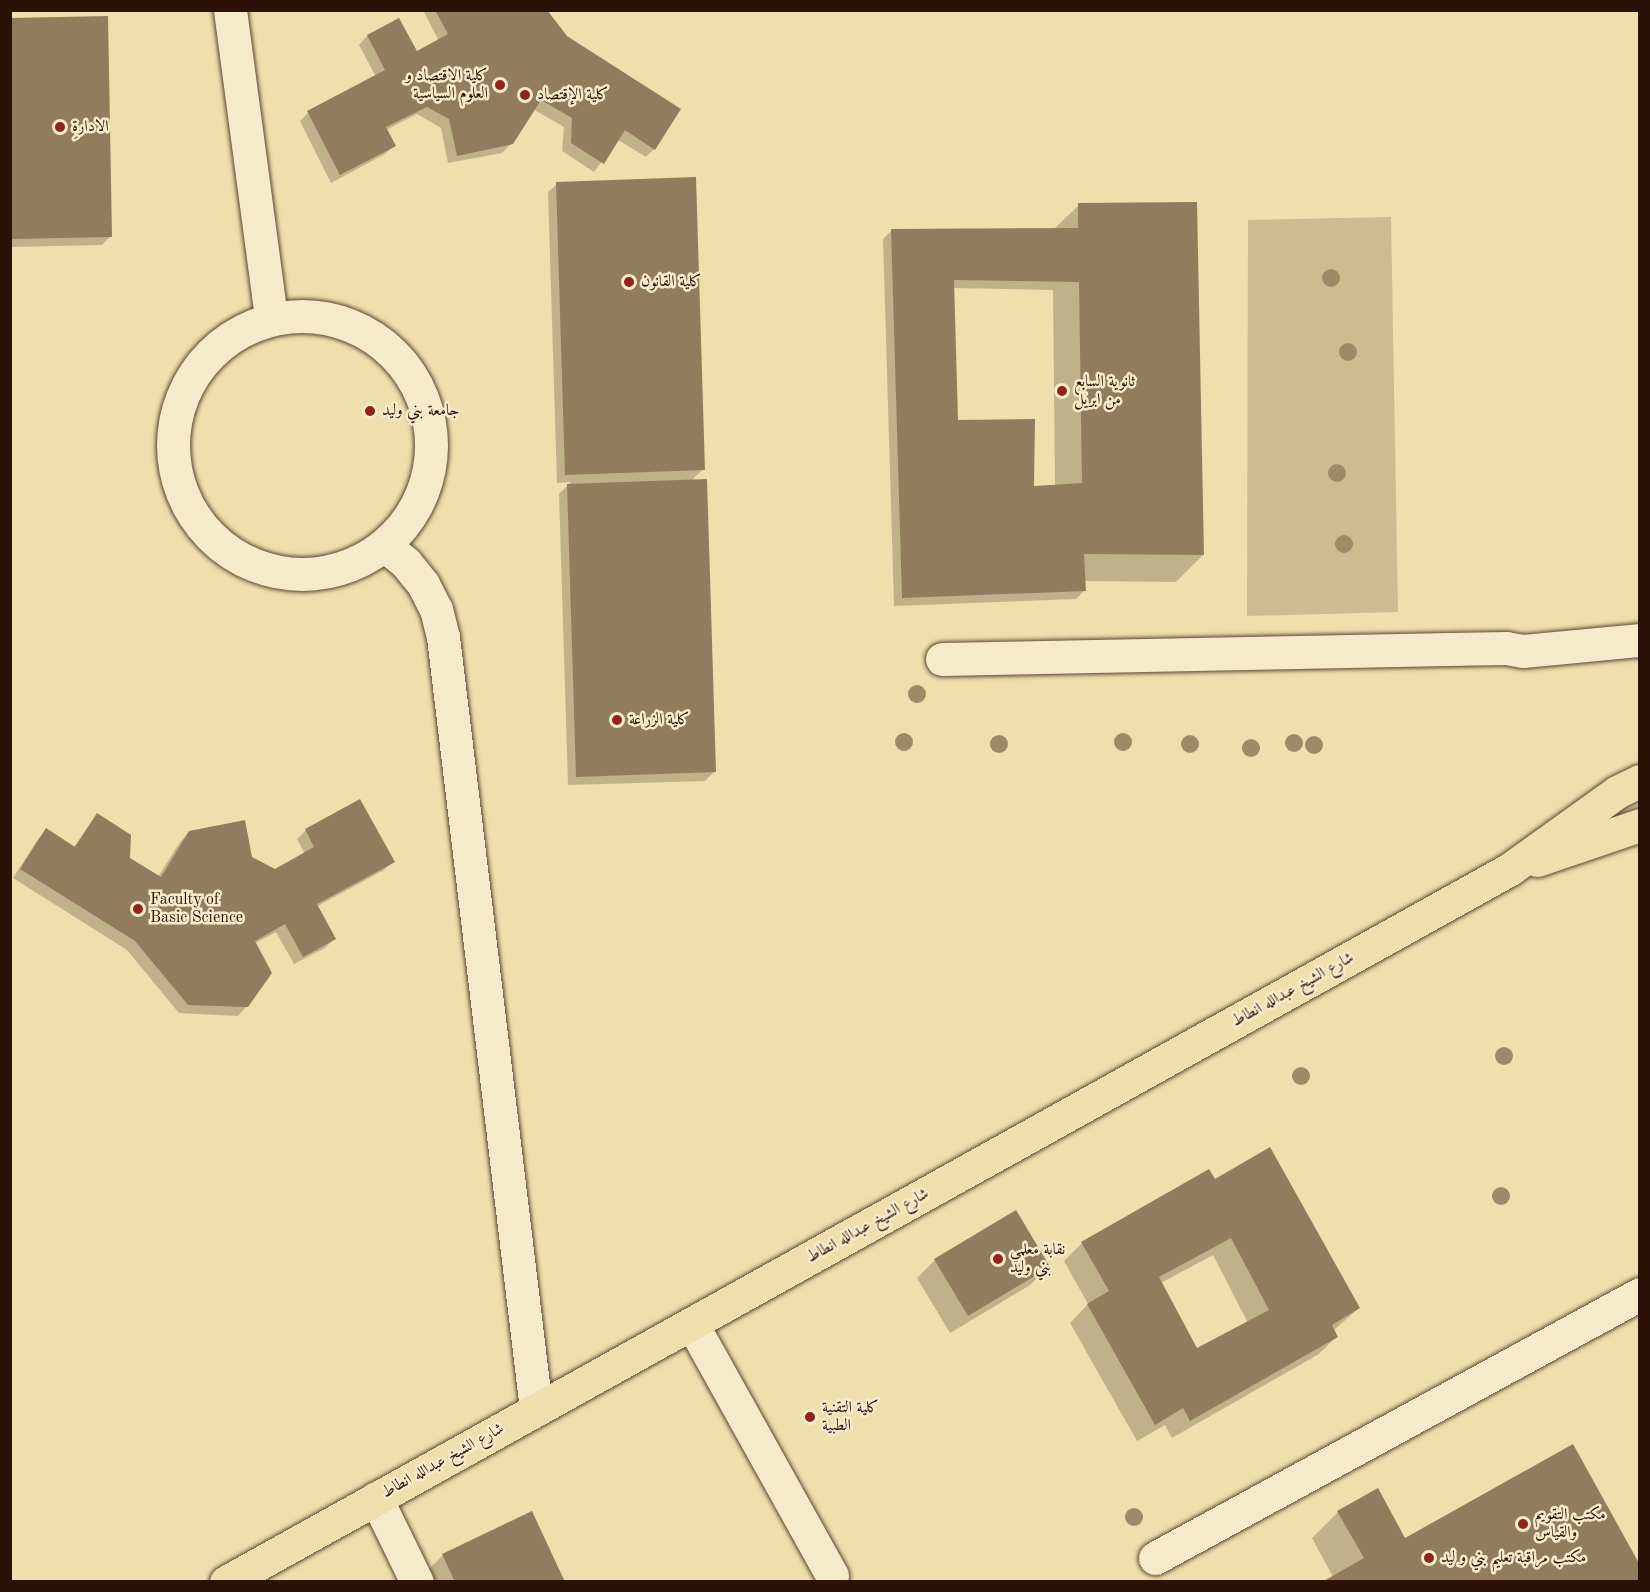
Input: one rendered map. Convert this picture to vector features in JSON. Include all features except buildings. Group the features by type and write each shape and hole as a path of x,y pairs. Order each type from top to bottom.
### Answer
{"main road":[{"name":"شارع الشيخ عبدالله انطاط","path":"246,1576 376,1498 1510,869 1617,792 1640,781"},
{"name":"شارع الشيخ عبدالله انطاط","path":"1510,869 1597,842 1640,825"},
{"path":"1597,842 1640,847"}],"lane":[{"path":"230,10 271,318"},
{"path":"300,315 328,317 356,326 380,341 402,361 417,385 427,413 431,442 428,471 420,499 405,524 384,545 360,561 333,571 304,575 275,572 248,563 223,548 202,528 186,504 176,476 172,448 175,419 184,391 199,366 219,344 243,329 271,318 300,315"},
{"path":"384,545 406,563 423,585 436,609 443,637 536,1409"},
{"path":"942,659 1506,648 1523,651 1640,640"},
{"path":"1155,1558 1640,1294"},
{"path":"692,1324 832,1576"},
{"path":"376,1498 417,1581"}],"shaded area":[{"path":"1391,217 1398,612 1247,616 1248,220"}],"place":[{"name":"كلية الاقتصاد و العلوم السياسية","path":"500,85"},
{"name":"كلية الإقتصاد","path":"525,95"},
{"name":"ِالادارة","path":"60,127"},
{"name":"كلية القانون","path":"629,282"},
{"name":"ثانوية السابع من ابريل","path":"1062,391"},
{"name":"جامعة بني وليد","path":"370,411"},
{"name":"كلية الزراعة","path":"617,720"},
{"name":"Faculty of Basic Science","path":"138,909"},
{"name":"نقابة معلمي بني وليد","path":"998,1259"},
{"name":"كلية التقنية الطبية","path":"810,1417"},
{"name":"مكتب التقويم والقياس","path":"1523,1524"},
{"name":"مكتب مراقبة تعليم بني و ليد","path":"1429,1558"}]}
